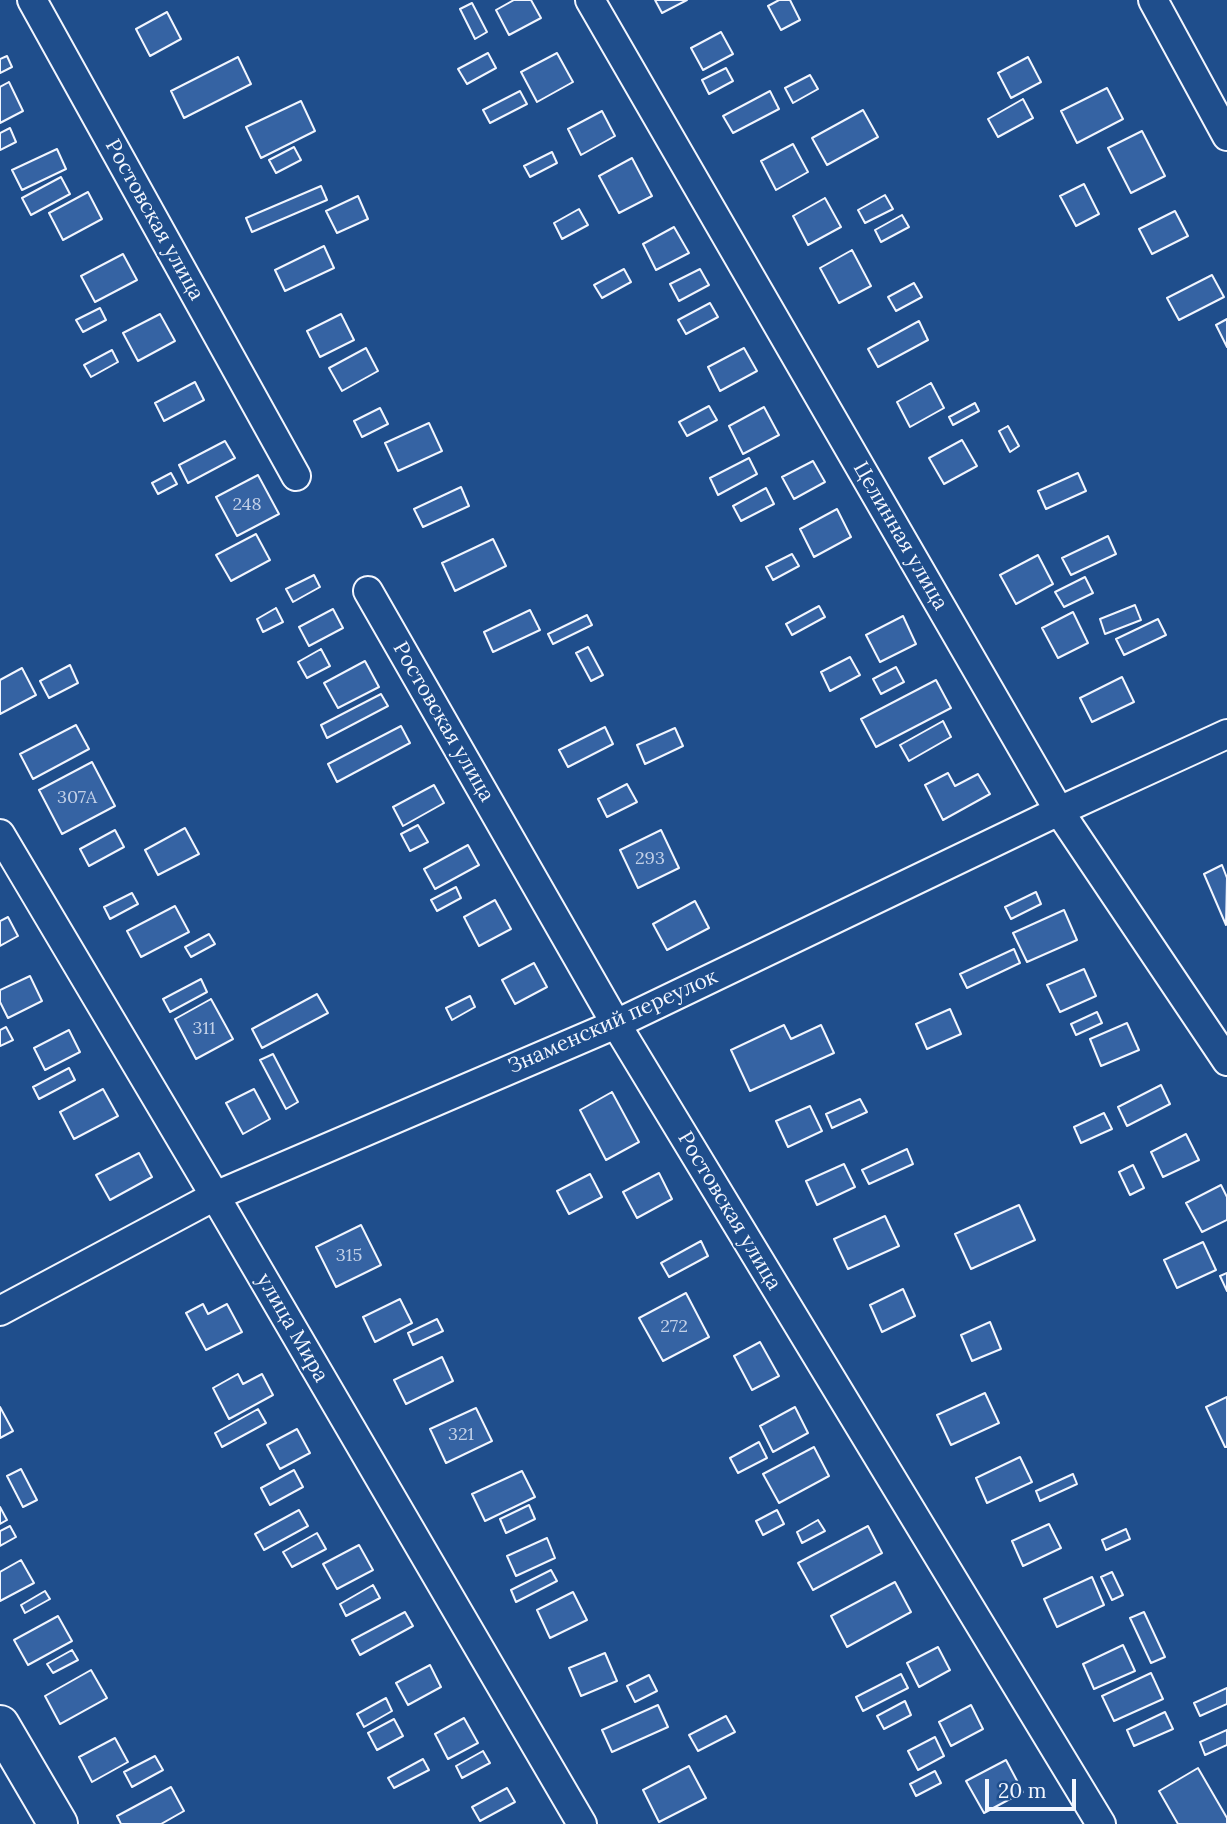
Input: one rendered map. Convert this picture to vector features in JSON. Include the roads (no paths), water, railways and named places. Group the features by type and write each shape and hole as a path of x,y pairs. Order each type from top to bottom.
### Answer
{"street":[{"name":"Ростовская улица","path":"32,0 296,476"},
{"name":"Целинная улица","path":"590,0 1059,811 1227,1061"},
{"path":"1153,0 1227,136"},
{"name":"Ростовская улица","path":"368,592 616,1024 1101,1824"},
{"name":"Знаменский переулок","path":"0,1311 215,1196 616,1024 1059,811 1227,734"},
{"name":"улица Мира","path":"0,834 582,1824"},
{"path":"0,1725 58,1824"}]}
